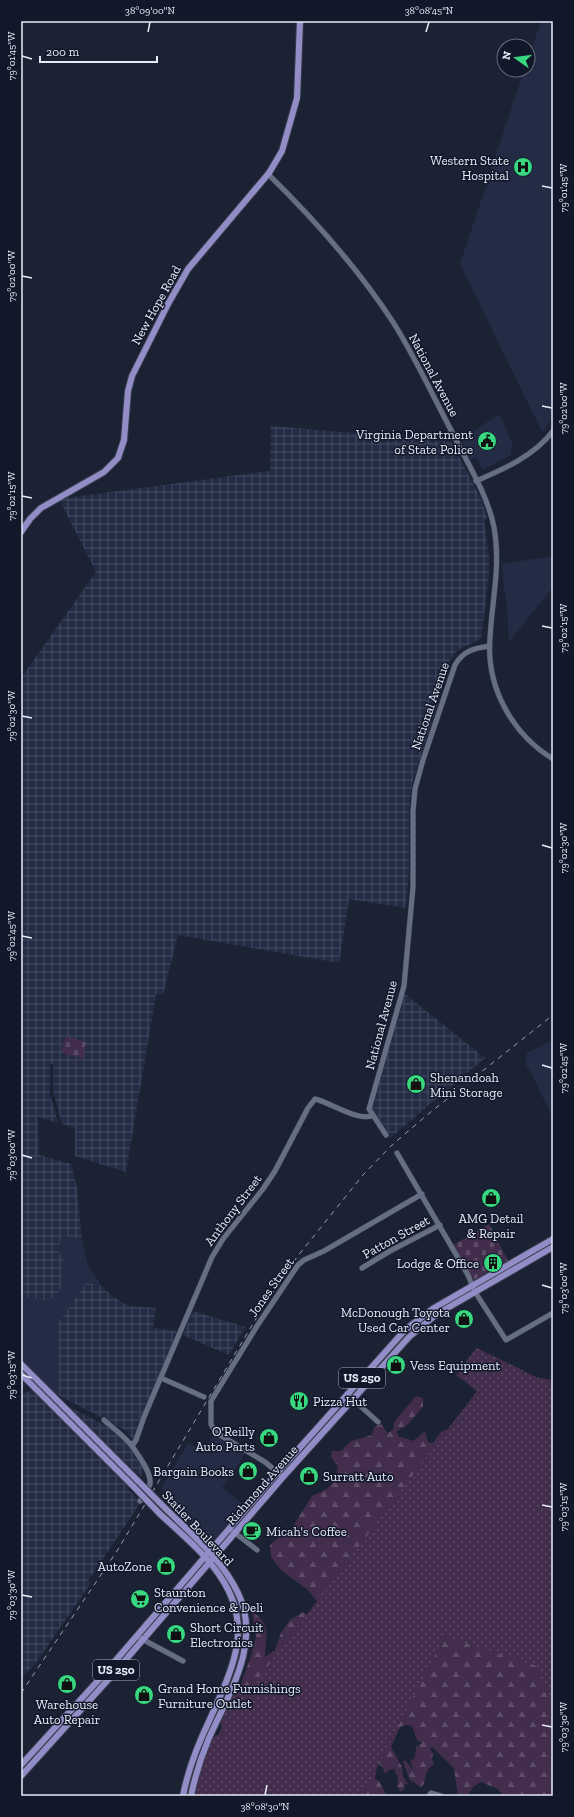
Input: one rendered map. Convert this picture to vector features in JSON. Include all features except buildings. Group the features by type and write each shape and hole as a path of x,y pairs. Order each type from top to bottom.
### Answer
{"main road":[{"name":"New Hope Road","path":"21,532 30,519 41,508 104,472 117,460 124,440 128,392 132,376 158,321 188,269 268,174 281,153 296,104 300,21"},
{"name":"Richmond Avenue","path":"21,1776 211,1560 278,1472 396,1340 422,1316 473,1284 551,1240"},
{"name":"Richmond Avenue","path":"21,1765 204,1557 232,1531 419,1328 437,1314 553,1248"},
{"name":"Statler Boulevard","path":"21,1364 209,1552 211,1560 225,1583 234,1604 238,1622 238,1644 231,1671 194,1756 183,1796"},
{"name":"Statler Boulevard","path":"21,1374 159,1513 204,1557 211,1560 239,1595 245,1618 246,1641 241,1666 204,1752 191,1796"}],"street":[{"name":"National Avenue","path":"268,174 340,249 379,302 411,353 476,482 490,514 497,550 497,581 490,646 469,650 462,655 455,665 418,775 413,805 413,887 404,986 369,1109 373,1116"},
{"path":"476,482 530,454 542,444 553,431"},
{"path":"490,646 493,678 504,708 526,737 553,759"},
{"name":"Anthony Street","path":"132,1446 136,1440 144,1417 214,1254 223,1239 276,1171 308,1108 315,1099 360,1117 369,1118 373,1116"},
{"path":"373,1116 386,1136"},
{"path":"397,1153 440,1225 473,1284 475,1292 506,1340 553,1313"},
{"name":"Jones Street","path":"278,1472 265,1462 216,1434 212,1429 211,1401 257,1326 299,1264 422,1194"},
{"name":"Patton Street","path":"362,1268 385,1253 440,1225"},
{"path":"551,1240 553,1248"},
{"path":"161,1378 204,1398"},
{"path":"347,1394 378,1422"},
{"path":"104,1420 112,1428 122,1434 132,1446 150,1478 149,1487 140,1501"},
{"path":"278,1472 283,1476"},
{"path":"232,1531 258,1550"},
{"path":"136,1636 183,1661"},
{"path":"429,1796 431,1793 441,1796"}],"shaded area":[{"name":"Western State Hospital","path":"541,21 553,21 553,418 542,432 460,264 521,78 536,78 535,38"},
{"name":"Virginia Department of State Police","path":"499,414 512,442 511,455 483,470 476,457 471,460 461,440"},
{"path":"271,426 451,441 482,501 488,519 484,519 489,558 489,576 481,639 460,649 454,654 447,665 436,709 412,783 409,809 409,871 406,908 349,899 339,963 178,935 163,995 156,994 126,1172 75,1156 75,1128 62,1124 53,1091 53,1064 50,1064 50,1094 58,1123 38,1117 39,1155 71,1164 77,1188 82,1240 62,1235 58,1251 64,1257 60,1290 57,1296 47,1300 21,1297 21,678 96,572 59,499 270,471"},
{"path":"553,556 553,587 509,642 507,609 501,564"},
{"name":"Shenandoah Mini Storage","path":"404,993 485,1058 390,1138 369,1109"},
{"path":"553,1040 553,1119 532,1074 525,1064 527,1053"},
{"path":"62,1234 82,1240 88,1265 102,1286 86,1284 58,1323 58,1395 42,1381 21,1388 21,1297 47,1300"},
{"path":"86,1283 102,1286 113,1297 129,1306 156,1308 153,1328 177,1331 134,1441 125,1430 58,1395 58,1323"},
{"path":"193,1311 245,1327 229,1355 183,1335"},
{"path":"32,1390 129,1487 128,1489 141,1502 88,1581 91,1583 35,1664 21,1678 21,1394"},
{"path":"66,1405 121,1434 139,1458 143,1468 142,1477 139,1473 137,1474"},
{"path":"213,1434 245,1454 222,1488 245,1505 214,1540 202,1540 167,1505 162,1487 188,1443 205,1451"}],"green space":[{"path":"66,1036 86,1042 83,1058 61,1053"},
{"path":"489,1224 508,1261 474,1280 453,1245"},
{"path":"476,1348 534,1377 553,1380 553,1796 504,1796 498,1789 481,1782 474,1786 467,1796 458,1796 454,1768 432,1747 430,1749 433,1754 432,1759 434,1764 428,1770 424,1784 421,1787 410,1780 403,1762 405,1760 414,1771 410,1761 415,1758 416,1747 422,1743 417,1740 412,1726 406,1725 400,1727 391,1747 402,1767 403,1776 408,1784 403,1785 405,1788 401,1792 397,1787 398,1778 394,1769 389,1770 385,1774 383,1768 378,1763 375,1778 379,1781 387,1796 196,1796 216,1739 232,1708 251,1656 256,1637 252,1611 259,1617 265,1627 265,1657 275,1650 281,1633 290,1620 303,1612 316,1620 325,1611 308,1590 282,1571 271,1557 270,1545 281,1535 290,1531 312,1496 327,1489 336,1479 338,1466 331,1457 332,1451 341,1451 351,1441 372,1435 374,1427 382,1424 387,1433 393,1430 394,1422 416,1396 423,1398 423,1407 406,1426 397,1431 398,1436 413,1441 425,1431 428,1442 433,1443 441,1432 451,1428 479,1394"},
{"path":"476,1348 553,1385 553,1700 540,1679 540,1667 445,1636 362,1796 194,1796 202,1764 213,1737 217,1735 222,1737 226,1727 221,1725 220,1720 236,1685 248,1692 477,1391 456,1375"}],"railway":[{"path":"21,1693 117,1551 263,1307 297,1257 363,1175 391,1146 427,1115 553,1015"}],"place":[{"name":"Western State Hospital","path":"523,167"},
{"name":"Virginia Department of State Police","path":"487,441"},
{"name":"Shenandoah Mini Storage","path":"416,1084"},
{"name":"AMG Detail & Repair","path":"491,1198"},
{"name":"Lodge & Office","path":"493,1263"},
{"name":"McDonough Toyota Used Car Center","path":"464,1319"},
{"name":"Vess Equipment","path":"396,1365"},
{"name":"Pizza Hut","path":"299,1401"},
{"name":"O'Reilly Auto Parts","path":"269,1438"},
{"name":"Bargain Books","path":"248,1471"},
{"name":"Surratt Auto","path":"309,1476"},
{"name":"Micah's Coffee","path":"252,1531"},
{"name":"AutoZone","path":"166,1566"},
{"name":"Staunton Convenience & Deli","path":"140,1599"},
{"name":"Short Circuit Electronics","path":"176,1634"},
{"name":"Warehouse Auto Repair","path":"67,1684"},
{"name":"Grand Home Furnishings Furniture Outlet","path":"144,1695"}]}
